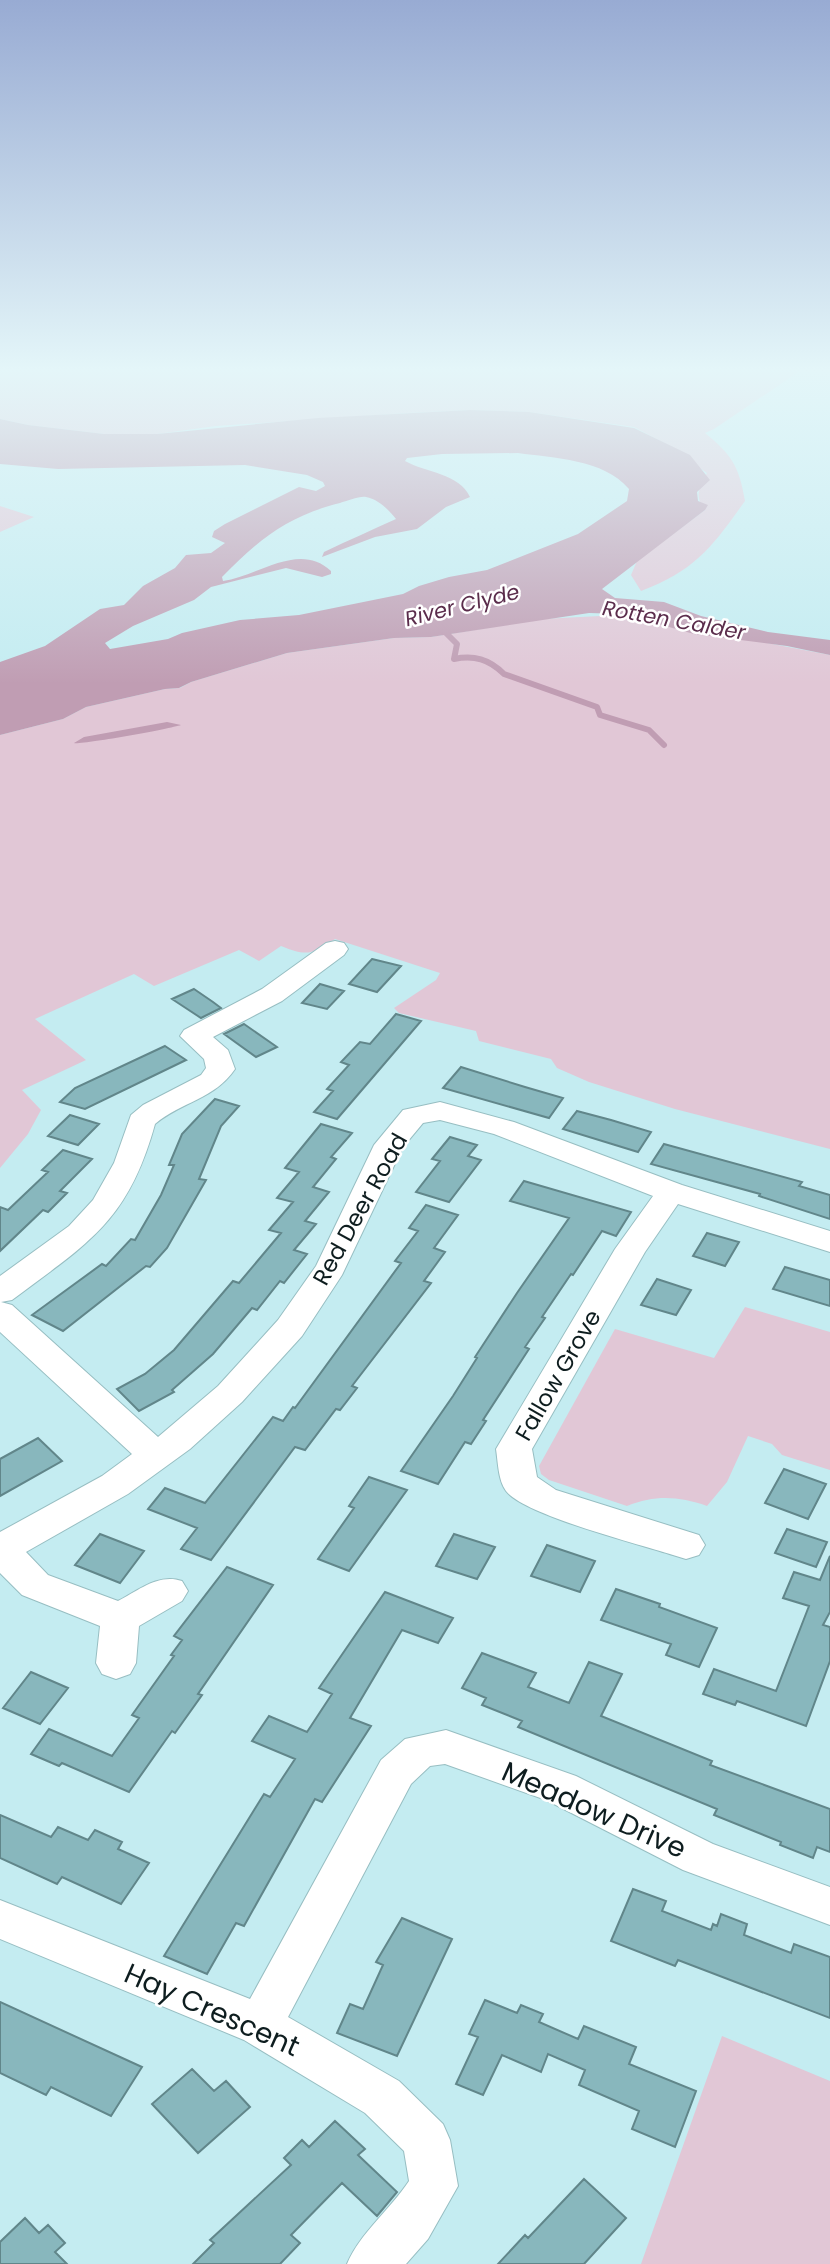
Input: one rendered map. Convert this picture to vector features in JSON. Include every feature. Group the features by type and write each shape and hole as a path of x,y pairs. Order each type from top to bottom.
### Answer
{"street":[{"path":"0,1292 80,1233 106,1205 129,1163 141,1121 153,1111 211,1081 221,1069 218,1056 194,1036 272,995 335,949"},
{"path":"282,956 310,967"},
{"name":"Red Deer Road","path":"0,1549 115,1485 178,1440 230,1394 290,1328 331,1268 389,1145 413,1116 440,1111 504,1128 671,1192"},
{"path":"671,1192 830,1242"},
{"name":"Fallow Grove","path":"671,1192 631,1249 514,1449 520,1484 543,1499 686,1545"},
{"path":"0,1313 123,1428 157,1455"},
{"path":"0,1549 35,1585 120,1618"},
{"path":"120,1618 169,1591"},
{"path":"116,1663 120,1618"},
{"name":"Meadow Drive","path":"260,2025 396,1772 419,1751 446,1747 561,1788 698,1857 830,1906"},
{"name":"Hay Crescent","path":"0,1919 260,2025 382,2096 426,2140 434,2186 411,2222 372,2264"}],"shaded area":[{"path":"707,473 738,473 745,501 723,532 701,555 676,575 641,591 631,575 637,561 705,510 699,492"},
{"path":"0,506 34,517 0,532"},
{"path":"619,615 830,655 830,1149 675,1109 589,1082 557,1068 551,1059 479,1041 476,1031 399,1013 394,1008 436,980 440,973 335,939 321,948 304,953 281,946 259,961 239,950 154,986 134,974 35,1019 86,1060 22,1090 41,1110 28,1134 0,1168 0,735 63,719 86,707 180,688 191,682 287,653 394,638 431,637 542,619"},
{"path":"745,1307 830,1332 830,1470 782,1455 772,1444 748,1436 727,1482 707,1506 667,1498 627,1506 549,1480 541,1474 539,1466 615,1329 714,1358"},
{"path":"722,2036 830,2081 830,2264 641,2264"}],"water":[{"name":"River Clyde","path":"292,473 434,473 458,483 470,497 446,507 417,529 375,537 322,557 324,552 396,519 379,502 366,497 305,515 262,540 222,577 223,581 278,563 306,559 319,563 331,571 331,574 322,577 286,568 211,587 194,600 133,626 105,643 110,649 168,639 182,633 240,620 299,615 403,594 449,577 487,570 578,534 627,501 629,489 608,473 704,473 710,480 697,492 698,501 708,505 705,510 602,589 615,598 664,602 701,616 768,632 830,640 830,655 787,646 694,634 623,614 589,613 431,637 394,638 287,653 179,688 86,707 63,719 0,735 0,662 45,646 100,609 124,605 143,586 175,568 186,555 211,553 225,543 212,537 214,531 225,524 299,487 316,491 325,486 323,482"},
{"path":"167,722 181,725 74,743 84,737"}],"building":[{"path":"372,959 401,966 377,992 349,984"},
{"path":"320,984 344,991 327,1009 302,1003"},
{"path":"194,989 221,1008 201,1018 172,999"},
{"path":"396,1014 421,1021 337,1119 314,1112 333,1091 327,1089 349,1065 341,1062 360,1042 370,1044"},
{"path":"244,1024 277,1047 256,1057 224,1034"},
{"path":"165,1046 186,1060 85,1109 60,1102 75,1088"},
{"path":"461,1067 563,1098 549,1118 443,1088"},
{"path":"215,1099 239,1106 221,1126 199,1179 206,1180 167,1248 150,1267 146,1266 63,1331 32,1315 102,1264 106,1266 131,1239 135,1240 161,1195 174,1165 169,1165 182,1134"},
{"path":"577,1111 651,1132 638,1152 563,1129"},
{"path":"70,1115 99,1124 78,1145 48,1136"},
{"path":"321,1124 352,1133 331,1157 336,1159 313,1187 329,1192 305,1221 316,1224 294,1250 307,1254 284,1283 280,1281 257,1310 252,1308 213,1354 172,1390 174,1392 139,1411 117,1389 145,1374 174,1350 233,1281 239,1283 281,1233 269,1230 293,1202 277,1198 299,1172 285,1168"},
{"path":"450,1137 477,1145 468,1156 481,1160 449,1202 416,1192 440,1161 432,1159"},
{"path":"664,1144 802,1182 799,1186 830,1195 830,1219 759,1196 760,1194 651,1164"},
{"path":"63,1150 92,1159 60,1191 67,1193 48,1212 43,1210 0,1251 0,1207 8,1210 48,1172 42,1170"},
{"path":"524,1181 631,1212 616,1236 602,1231 573,1275 571,1274 542,1317 545,1318 525,1347 529,1349 483,1420 486,1421 471,1444 465,1442 438,1484 401,1471 569,1218 510,1201"},
{"path":"426,1205 458,1215 434,1248 445,1252 424,1281 431,1283 352,1386 357,1388 340,1410 336,1409 305,1450 295,1447 211,1560 181,1549 197,1528 148,1509 165,1488 205,1503 273,1417 283,1421 293,1407 295,1408 401,1263 395,1261 418,1231 409,1228"},
{"path":"707,1233 739,1242 725,1266 693,1256"},
{"path":"785,1267 830,1280 830,1306 773,1289"},
{"path":"657,1279 691,1290 676,1315 641,1305"},
{"path":"38,1438 62,1461 0,1496 0,1459"},
{"path":"784,1469 826,1484 808,1519 765,1503"},
{"path":"369,1477 407,1490 349,1571 318,1559 354,1508 349,1506"},
{"path":"787,1529 827,1542 816,1567 775,1553"},
{"path":"100,1534 144,1551 120,1583 75,1565"},
{"path":"454,1534 495,1547 477,1579 436,1566"},
{"path":"547,1545 595,1561 580,1592 531,1576"},
{"path":"830,1556 830,1612 823,1625 830,1627 830,1661 806,1726 737,1701 735,1705 703,1694 714,1669 776,1691 809,1606 783,1598 794,1572 820,1580"},
{"path":"227,1567 273,1585 198,1694 202,1695 175,1733 172,1731 129,1792 62,1763 59,1766 31,1754 49,1729 112,1756 139,1718 132,1715 174,1656 171,1655 182,1640 174,1636"},
{"path":"616,1589 717,1628 699,1667 666,1655 671,1644 601,1620"},
{"path":"385,1592 453,1618 438,1643 402,1630 350,1718 371,1726 322,1802 315,1799 244,1926 236,1923 207,1974 164,1956 264,1794 270,1797 295,1759 252,1741 269,1716 307,1732 332,1694 319,1688"},
{"path":"482,1653 536,1673 528,1687 569,1703 589,1662 622,1674 601,1716 712,1761 710,1765 830,1809 830,1852 817,1847 813,1858 780,1845 781,1842 714,1815 717,1809 518,1727 522,1721 482,1705 486,1698 462,1688"},
{"path":"31,1672 68,1688 40,1724 3,1708"},
{"path":"0,1815 51,1837 58,1827 88,1840 95,1830 122,1842 118,1849 149,1863 121,1904 62,1877 57,1884 0,1858"},
{"path":"633,1889 666,1901 662,1911 711,1930 713,1924 717,1926 721,1914 747,1924 744,1935 791,1953 794,1944 830,1957 830,2018 678,1960 675,1966 611,1941"},
{"path":"402,1918 452,1939 397,2056 337,2033 350,2004 363,2009 383,1965 376,1962"},
{"path":"485,2000 517,2013 521,2005 543,2014 539,2022 578,2039 584,2026 636,2047 629,2064 696,2091 675,2147 632,2129 639,2111 579,2085 585,2070 548,2054 541,2072 502,2055 483,2095 456,2084 478,2037 469,2034"},
{"path":"0,2002 142,2067 111,2116 51,2087 46,2095 0,2073"},
{"path":"192,2069 214,2091 226,2081 250,2107 198,2153 152,2104"},
{"path":"335,2121 365,2149 358,2155 397,2192 377,2216 342,2183 291,2235 300,2243 280,2264 193,2264 214,2243 210,2240 291,2165 284,2158 302,2140 309,2147"},
{"path":"584,2179 626,2218 584,2264 498,2264 525,2235 528,2238"},
{"path":"25,2218 39,2233 48,2225 65,2243 55,2252 67,2264 0,2264 0,2242"}],"waterway":[{"path":"439,626 457,644 454,659 475,658 487,662 504,674 597,707 600,715 649,730 664,745"}],"water label":[{"name":"Rotten Calder","path":"674,620"}]}
